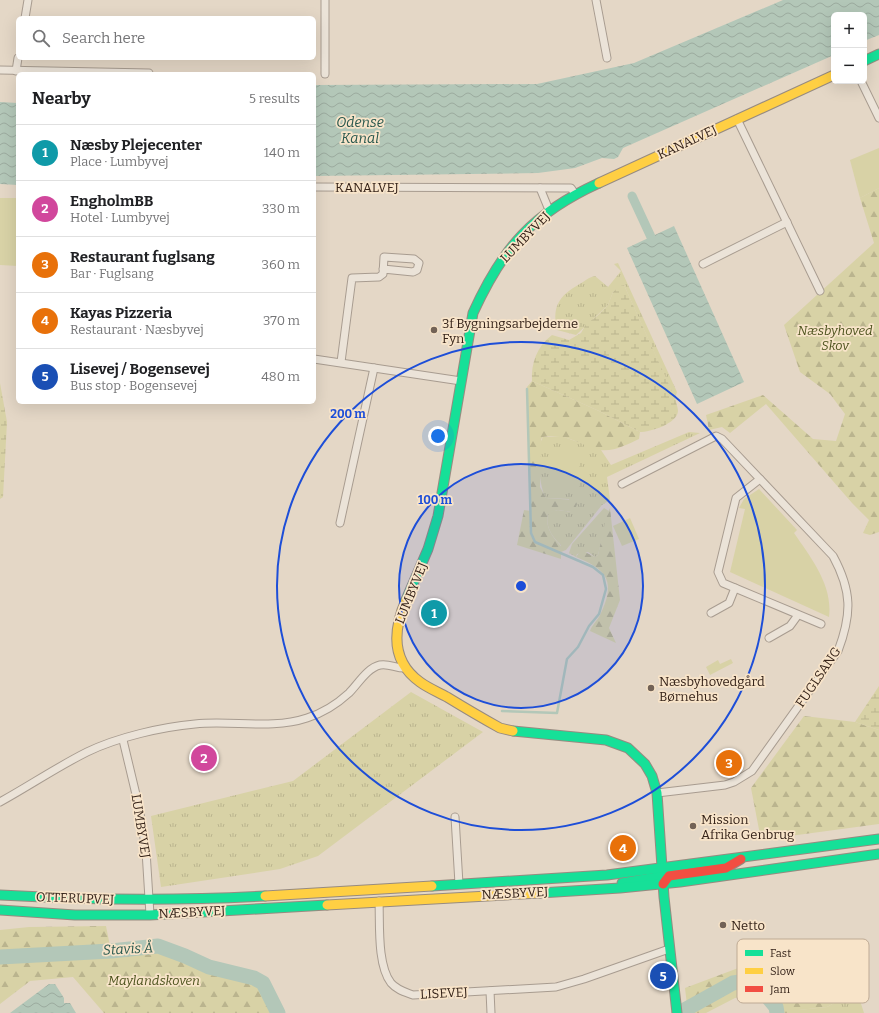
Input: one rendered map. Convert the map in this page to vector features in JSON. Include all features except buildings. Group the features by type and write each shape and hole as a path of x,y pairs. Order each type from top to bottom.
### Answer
{"street":[{"path":"25,16 28,0"},
{"path":"325,0 325,74"},
{"path":"596,0 607,58"},
{"path":"867,60 879,54"},
{"path":"16,71 18,60"},
{"path":"0,70 82,72"},
{"name":"KANALVEJ","path":"316,187 571,188 575,194 831,76"},
{"path":"862,84 879,118"},
{"path":"738,119 820,291"},
{"path":"540,188 549,210"},
{"name":"LUMBYVEJ","path":"406,668 400,658 396,632 399,617 428,549 438,516 473,313 485,285 518,241 549,210 575,194"},
{"path":"704,264 787,222"},
{"path":"341,362 352,278 379,277 383,274 383,269 384,257 414,259 419,263 417,270 413,272 383,269"},
{"path":"316,359 461,381"},
{"path":"340,523 374,368"},
{"name":"FUGLSANG","path":"622,484 716,436 722,439 836,561 848,590 849,610 846,630 838,651 752,771 744,778 726,784 657,793"},
{"path":"760,479 736,498 718,572 723,583 821,624"},
{"path":"711,613 729,603 735,588"},
{"path":"769,638 790,626 798,615"},
{"path":"0,802 88,752 122,740 155,730 197,724 271,724 307,718 335,704 349,693 370,670 379,665 390,665 400,669 406,668 420,682 500,728 518,732 606,740 618,743 637,755 645,764 652,776 657,793 663,884 677,1013"},
{"name":"LUMBYVEJ","path":"122,740 139,807 146,851 150,914"},
{"path":"454,817 459,884"},
{"name":"NÆSBYVEJ","path":"150,900 191,900 607,875 879,840"},
{"name":"NÆSBYVEJ","path":"150,914 663,884 879,854"},
{"path":"663,884 669,876 726,868 745,857"},
{"path":"592,889 657,877 662,868"},
{"name":"OTTERUPVEJ","path":"0,895 150,900"},
{"name":"LISEVEJ","path":"379,901 383,966 392,985 401,991 413,995 556,987 584,980 669,949"},
{"name":"OTTERUPVEJ","path":"0,910 75,915 150,914"},
{"path":"490,991 491,1013"}],"green space":[{"path":"879,148 879,188 860,198 850,160"},
{"name":"Næsbyhoved Skov","path":"879,188 879,532 870,535 863,533 869,520 852,503 766,404 730,433 722,427 709,430 706,415 763,395 813,439 836,441 845,414 830,394 800,372 784,325 874,243 860,198"},
{"path":"0,198 16,198 16,266 0,265"},
{"path":"618,263 677,392 675,399 624,285 613,292 608,305 576,335 557,330 557,306 564,295 587,279 595,276 608,287 621,271 614,264"},
{"path":"624,285 675,398 678,410 673,420 656,429 644,432 640,432 599,411 532,381 534,361 542,344 552,335 569,340 581,333 586,324 608,305 613,292 620,286"},
{"path":"532,381 599,411 640,432 639,439 610,450 600,450 558,436 543,437 541,439 540,487 546,498 575,500 577,504 575,510 571,512 558,510 548,513 548,527 554,538 561,546 561,559 517,545 524,510 531,511 527,387"},
{"path":"0,383 7,422 3,497 0,499"},
{"path":"689,432 700,433 607,477 610,500 602,505 566,550 561,552 561,545 554,538 548,526 547,517 548,512 558,510 571,512 569,499 546,498 539,468 540,449 543,437 561,436 601,450 611,465"},
{"path":"551,450 579,450 579,491 551,491"},
{"path":"759,489 797,530 794,533 814,562 824,583 828,594 829,617 730,572 745,509 739,508 744,499"},
{"path":"604,508 609,511 598,555 595,557 588,552 577,554 576,557 569,553 572,544"},
{"path":"610,508 620,600 609,628 616,643 590,631 605,604 608,594 608,586 606,578 602,572 596,567 576,557 581,550 595,557 598,555 607,514"},
{"path":"630,518 639,539 622,546 613,526"},
{"path":"731,659 733,663 710,675 706,667 718,660 720,664"},
{"path":"879,686 879,730 855,722"},
{"path":"411,692 483,732 318,856 280,869 161,887 151,816 293,781"},
{"path":"804,716 855,722 879,730 879,824 761,840 751,788"},
{"name":"Maylandskoven","path":"106,926 111,951 158,946 209,967 254,978 263,983 278,1013 104,1013 73,977 30,981 0,1004 0,930 29,927"},
{"path":"737,968 737,978 687,1005 685,988"},
{"path":"737,986 737,998 706,1013 688,1013 731,988"},
{"path":"834,1003 861,1003 864,1013 799,1013 798,1010 827,1007"},
{"path":"834,1003 827,1007 799,1010 799,1013 784,1013 781,1004"}],"water":[{"name":"Odense Kanal","path":"783,0 879,0 879,35 867,40 867,12 831,12 831,56 623,148 618,157 614,159 602,158 575,168 538,173 316,176 316,85 537,84 634,63"},
{"path":"0,102 16,103 16,185 0,184"},
{"path":"674,226 744,382 697,404 627,248"},
{"path":"49,984 55,984 64,998 64,1003 70,1003 76,1013 10,1013"}],"waterway":[{"path":"632,196 651,237"},
{"path":"502,711 557,713 567,659 578,647 589,626 599,614 606,589 603,575 593,567 535,542 531,533 527,389"},
{"name":"Stavis Å","path":"0,957 111,951 158,946 209,967 254,978 263,983 278,1013"},
{"name":"Stavis Å","path":"679,1013 733,983 737,982"},
{"name":"Stavis Å","path":"773,1003 776,1007 777,1013"}],"traffic: fast":[{"path":"867,60 879,54"},
{"path":"406,600 428,549 438,516 473,313 496,269 522,234 556,207 576,194 599,183"},
{"path":"513,731 606,740 628,748 645,764 652,776 657,793 664,897 677,1013"},
{"path":"432,886 607,875 879,839"},
{"path":"540,893 620,888 680,882 879,854"},
{"path":"622,883 657,877 662,868"},
{"path":"0,895 132,899 199,899 265,896"},
{"path":"0,910 75,915 150,915 327,905"}],"traffic: slow":[{"path":"599,183 831,76"},
{"path":"406,600 399,623 397,644 399,655 411,674 426,686 500,728 513,731"},
{"path":"265,896 432,886"},
{"path":"327,905 540,893"}],"traffic: jam":[{"path":"663,884 669,876 726,868 741,859"}],"place":[{"name":"3f Bygningsarbejderne Fyn","path":"434,330"},
{"name":"Næsby Plejecenter","path":"434,613"},
{"name":"Næsbyhovedgård Børnehus","path":"651,688"},
{"name":"EngholmBB","path":"204,758"},
{"name":"Restaurant fuglsang","path":"729,763"},
{"name":"Mission Afrika Genbrug","path":"693,826"},
{"name":"Kayas Pizzeria","path":"623,848"},
{"name":"Netto","path":"723,925"},
{"name":"Lisevej / Bogensevej","path":"663,976"}]}
